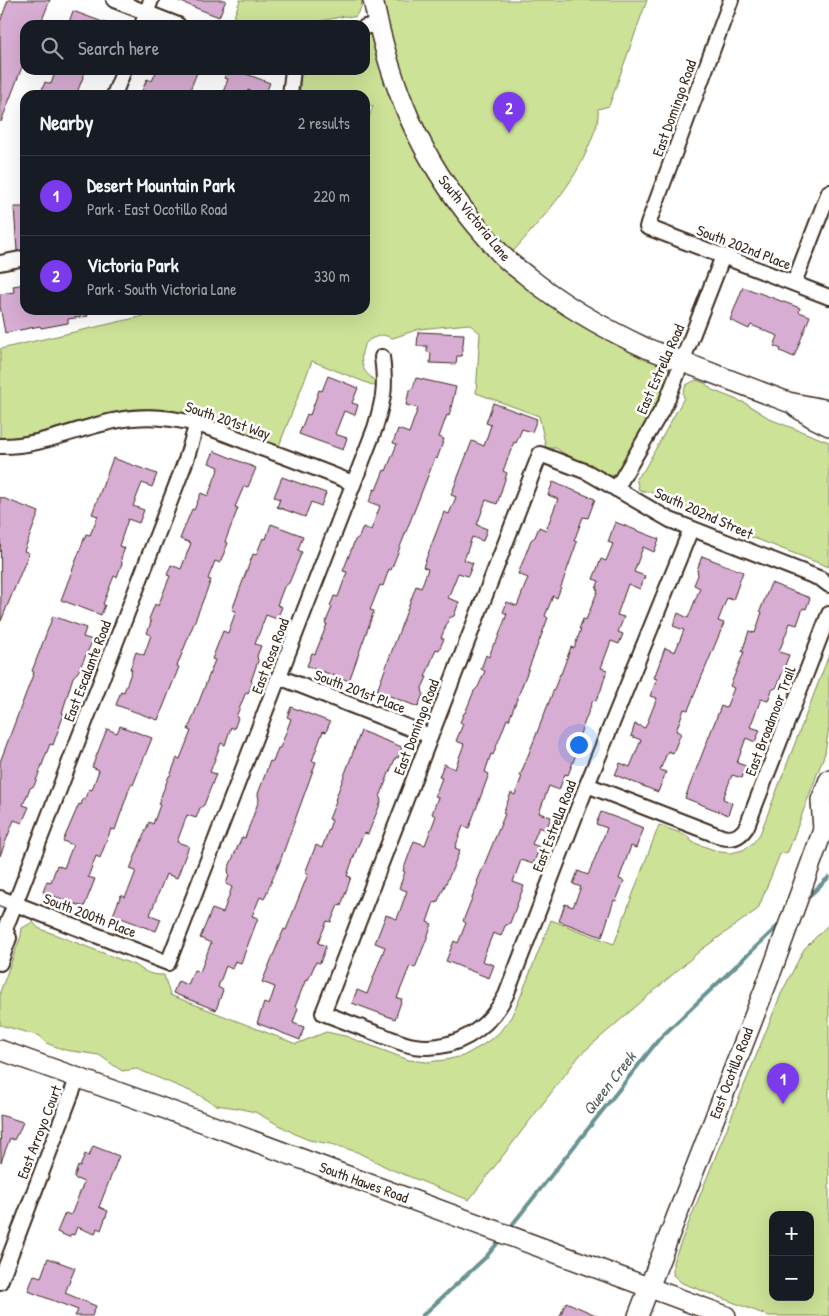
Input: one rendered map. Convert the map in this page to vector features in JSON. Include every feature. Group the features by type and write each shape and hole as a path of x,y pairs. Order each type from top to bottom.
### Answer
{"main road":[{"name":"South Victoria Lane","path":"373,0 372,26 388,61 401,102 420,142 459,204 506,260 546,291 579,313 625,338 788,402 829,410"},
{"name":"South Victoria Lane","path":"788,402 829,426"},
{"name":"East Ocotillo Road","path":"638,1316 826,826 821,800 829,780"},
{"name":"South Hawes Road","path":"0,1050 202,1122 726,1316"}],"street":[{"path":"114,0 165,20"},
{"name":"East Domingo Road","path":"647,227 731,0"},
{"path":"116,90 122,75"},
{"path":"291,90 292,75"},
{"path":"794,283 829,192"},
{"name":"South 202nd Place","path":"647,227 829,297"},
{"name":"East Estrella Road","path":"616,489 666,403 723,256"},
{"path":"0,263 20,259"},
{"name":"East Rosa Road","path":"168,963 382,404 385,383 382,357"},
{"name":"South 201st Way","path":"0,446 23,444 106,422 162,417 197,424 353,483"},
{"name":"East Escalante Road","path":"0,963 9,938 3,932 186,460 197,424"},
{"name":"East Domingo Road","path":"464,1038 447,1045 414,1046 323,1013 540,454"},
{"name":"South 202nd Street","path":"540,454 587,472 657,513 691,529 821,579 829,585"},
{"name":"East Estrella Road","path":"464,1038 486,1023 500,1006 506,995 587,785 691,529"},
{"name":"East Broadmoor Trail","path":"587,785 722,837 736,837 741,834 747,826 829,614"},
{"name":"South 201st Place","path":"279,677 430,736"},
{"name":"South 200th Place","path":"0,898 168,963"},
{"name":"East Arroyo Court","path":"0,1282 77,1079"}],"green space":[{"path":"240,0 362,0 361,8 355,17 345,16 326,20 233,20"},
{"path":"381,0 647,0 609,106 598,109 598,118 590,143 575,174 545,215 512,253 459,191 410,106"},
{"path":"370,33 385,85 406,135 440,192 493,258 537,295 582,326 638,354 665,363 670,377 660,401 618,471 613,476 607,475 566,455 556,448 546,448 539,416 476,393 480,333 469,324 419,329 393,338 383,335 369,340 362,351 362,364 377,387 312,361 279,446 209,420 172,411 154,409 126,410 25,436 0,438 0,349 148,315 370,315 370,115 373,106 370,106 370,90 300,90 300,75 370,75"},
{"path":"696,380 705,383 712,390 745,403 772,420 829,442 829,567 692,514 650,492 639,490 636,478 644,470 684,398 683,393 686,385"},
{"path":"829,655 829,727 825,753 788,852 780,854 758,909 701,950 580,1055 469,1200 390,1169 357,1152 309,1140 255,1112 216,1105 197,1094 137,1069 122,1071 99,1055 65,1050 46,1043 40,1036 0,1025 0,992 21,936 22,928 33,922 38,928 137,966 146,972 164,975 170,995 296,1044 326,1032 345,1036 409,1060 427,1062 463,1056 498,1034 511,1017 551,920 614,944 659,825 688,836 692,842 720,852 731,853 743,850 753,843 760,834"},
{"path":"829,924 829,1316 769,1316 682,1283 673,1275 673,1262 781,994 804,949"}],"building":[{"path":"8,0 50,0 42,20 20,20 20,72 1,122 0,22"},
{"path":"176,0 226,0 219,17"},
{"path":"73,11 97,20 70,20"},
{"path":"54,75 84,75 78,90 42,90 45,82 51,84"},
{"path":"155,75 196,75 190,90 142,90 147,79 152,81"},
{"path":"226,75 249,75 270,83 267,90 224,90 228,79 224,78"},
{"path":"14,207 20,207 20,250 17,251"},
{"path":"20,285 20,315 88,316 68,319 68,323 5,333 0,306 0,294 14,292 13,286"},
{"path":"743,287 800,308 799,312 810,316 794,357 774,346 778,336 751,325 749,329 730,320"},
{"path":"418,332 464,334 462,356 457,356 456,364 430,363 431,353 427,352 427,346 417,346"},
{"path":"328,376 358,388 352,403 358,405 355,415 344,411 335,434 347,438 343,450 299,434 307,414 310,415 319,390 322,391"},
{"path":"416,378 456,387 449,416 447,415 439,437 444,439 437,459 435,458 391,570 389,569 383,586 380,585 370,610 374,611 349,681 307,666 312,653 315,654 327,624 325,624 334,596 338,597 347,572 343,571 355,540 359,537 363,527 371,530 380,506 369,502 384,470 386,471 397,444 393,443 398,429 409,433 418,408 406,405 409,391 413,388"},
{"path":"493,403 537,419 532,432 522,429 516,443 514,442 503,471 507,473 497,504 486,500 477,525 487,529 483,541 472,537 464,560 473,563 468,576 458,573 448,598 459,602 454,616 449,618 441,638 444,639 439,650 436,649 425,677 427,677 422,688 423,694 418,707 377,691 416,586 421,588 428,569 423,567 444,512 449,514 456,497 451,495 472,441 484,446 491,425 486,423"},
{"path":"214,451 256,468 248,487 244,486 235,507 238,508 225,542 228,543 220,563 215,561 208,579 211,580 158,720 116,705 121,691 124,692 136,652 144,655 151,635 147,633 151,622 149,619 155,604 158,606 170,576 167,575 171,565 181,569 191,543 180,539 192,509 194,510 201,493 208,496 219,467 209,463"},
{"path":"113,458 157,474 152,487 142,483 133,506 144,510 139,523 128,519 119,546 125,548 121,558 122,563 117,577 114,576 103,604 105,605 101,615 61,600 86,534 90,535 98,516 92,514"},
{"path":"282,477 326,493 321,506 311,502 305,517 277,507 280,499 274,497"},
{"path":"553,482 595,499 588,518 583,517 574,541 577,542 557,598 553,596 545,616 548,618 509,720 507,719 493,755 491,754 485,772 489,774 469,828 463,826 455,848 460,850 437,903 434,902 427,922 432,924 415,968 410,966 397,998 402,999 395,1019 352,1003 357,990 367,994 385,947 375,943 386,915 397,919 407,891 399,888 405,872 403,871 414,841 425,845 436,816 432,814 438,797 435,796 442,778 439,777 444,764 455,769 464,744 456,741 463,724 460,722 485,671 481,669 486,655 489,657 494,643 496,643 507,614 503,612 507,602 517,606 528,578 518,574 531,540 535,537 539,527 546,530 558,499 548,495"},
{"path":"0,497 39,512 24,551 29,553 1,621"},
{"path":"615,522 659,539 654,552 643,547 634,572 645,576 640,589 628,584 617,615 624,617 618,632 623,634 619,644 611,641 601,668 607,670 601,690 596,701 593,700 578,739 580,744 568,775 565,774 559,790 549,786 539,813 551,817 546,830 539,827 532,844 540,847 533,864 521,860 513,882 524,886 510,923 505,926 501,936 493,933 482,961 494,965 489,978 446,961 454,941 458,943 466,923 463,921 505,814 503,813 511,793 515,795 522,776 520,776 560,674 571,647 574,648 583,619 586,620 598,590 596,589 599,581 593,579 601,559 606,561 613,544 608,542"},
{"path":"271,524 303,536 298,550 302,552 277,605 282,607 277,619 266,615 255,644 261,646 251,681 253,682 248,693 246,692 236,717 238,718 234,729 231,727 225,745 221,743 210,772 216,774 204,805 200,808 196,818 187,815 177,842 189,846 177,878 166,874 150,915 161,919 156,931 113,915 121,895 125,897 129,889 136,871 130,869 149,822 153,824 160,805 158,804 169,776 177,758 180,759 191,731 188,730 215,660 212,659 223,631 228,633 236,611 232,610 253,554 256,555 263,538 266,539"},
{"path":"702,556 743,572 733,600 727,598 718,621 724,623 688,710 684,709 676,731 681,733 673,753 668,751 660,770 666,772 658,792 615,775 620,763 630,767 641,740 631,736 635,724 645,728 657,698 650,696 657,679 654,678 665,648 675,652 684,630 673,626 678,613 688,618 700,588 694,585"},
{"path":"771,583 810,598 806,609 803,608 797,625 790,623 779,652 789,655 777,687 772,690 768,701 761,699 750,727 760,730 755,742 746,738 737,763 746,766 742,778 732,775 723,799 732,803 728,815 685,798 721,706 726,708 734,688 730,686 744,652 742,652 749,631 755,633 762,612 760,611"},
{"path":"53,616 86,628 83,637 93,640 78,672 73,677 62,713 64,714 53,745 50,744 34,786 30,788 23,805 29,807 22,823 14,820 0,856 0,762"},
{"path":"291,707 330,722 326,732 323,731 312,761 316,762 279,864 264,899 260,897 252,916 258,918 241,963 235,961 232,969 226,966 218,987 223,990 216,1010 173,993 178,981 188,985 194,970 200,972 211,943 200,938 212,909 223,913 232,887 226,884 229,875 228,869 242,837 245,838 259,800 258,794 270,761 273,762 278,748 280,748 291,719 287,717"},
{"path":"120,726 152,738 133,785 131,784 115,830 111,829 100,858 96,856 88,877 95,879 84,907 43,892 47,881 51,882 57,865 64,868 73,845 63,841 79,804 81,805 89,789 92,790 99,770 92,767 107,729 117,733"},
{"path":"361,731 402,747 389,773 380,797 381,802 368,834 364,833 357,848 347,876 351,877 341,906 338,905 331,922 327,921 318,943 326,946 320,963 316,962 308,980 306,979 295,1007 298,1008 293,1023 304,1027 300,1040 257,1023 264,1003 269,1005 275,987 262,982 284,929 286,930 308,874 305,873 316,845 322,848 332,820 329,819 335,800"},
{"path":"601,812 644,828 636,848 631,846 619,879 624,881 616,901 614,900 602,937 559,921 565,904 573,907 581,887 573,884 578,871 588,875 607,828 596,824"},
{"path":"0,1115 23,1122 14,1140 10,1138 1,1162"},
{"path":"93,1146 119,1156 99,1207 108,1211 101,1230 97,1228 95,1234 77,1227 74,1235 71,1234 69,1237 57,1232 65,1213 71,1215 84,1182 74,1178 85,1154 89,1156"},
{"path":"48,1258 75,1268 65,1293 96,1306 92,1316 75,1316 78,1310 28,1291 34,1275 41,1277"},
{"path":"566,1302 598,1316 560,1316"}],"waterway":[{"name":"Queen Creek","path":"805,900 829,877"},
{"name":"Queen Creek","path":"508,1230 659,1039 780,924"},
{"name":"Queen Creek","path":"422,1316 486,1257 501,1239"}],"place":[{"name":"Victoria Park","path":"509,133"},
{"name":"Desert Mountain Park","path":"783,1104"}]}
